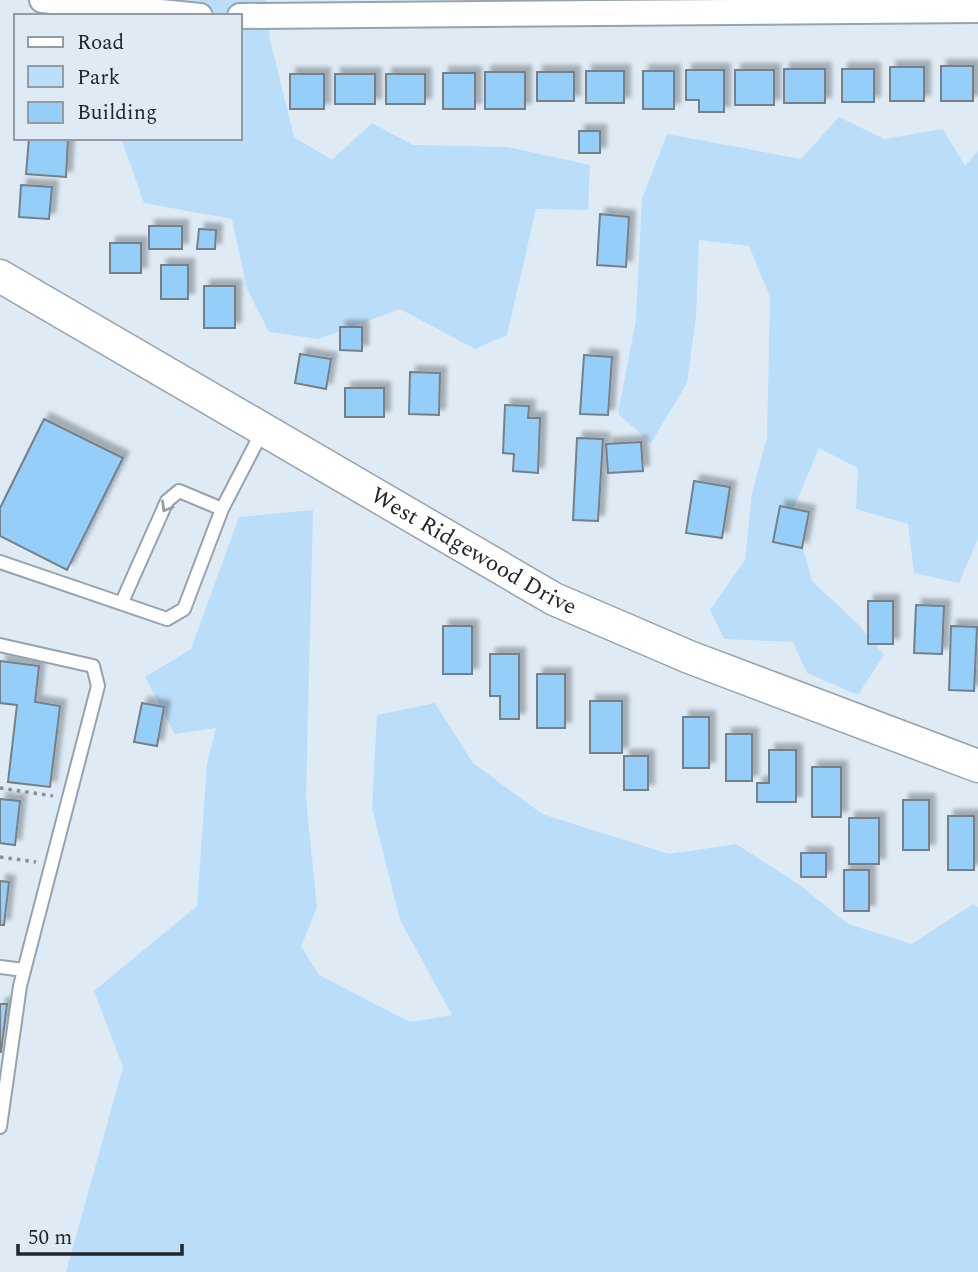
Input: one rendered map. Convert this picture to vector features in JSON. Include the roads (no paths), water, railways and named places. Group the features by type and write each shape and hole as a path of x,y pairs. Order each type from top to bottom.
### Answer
{"street":[{"path":"42,0 180,14"},
{"path":"242,16 978,10"},
{"name":"West Ridgewood Drive","path":"0,276 554,599 689,657 978,766"}],"lane":[{"path":"0,562 167,619 184,609 222,509 263,429"},
{"path":"122,602 167,500 179,491 222,509"},
{"path":"0,645 93,666 98,686 24,970 0,1127"},
{"path":"0,967 24,970"}]}
